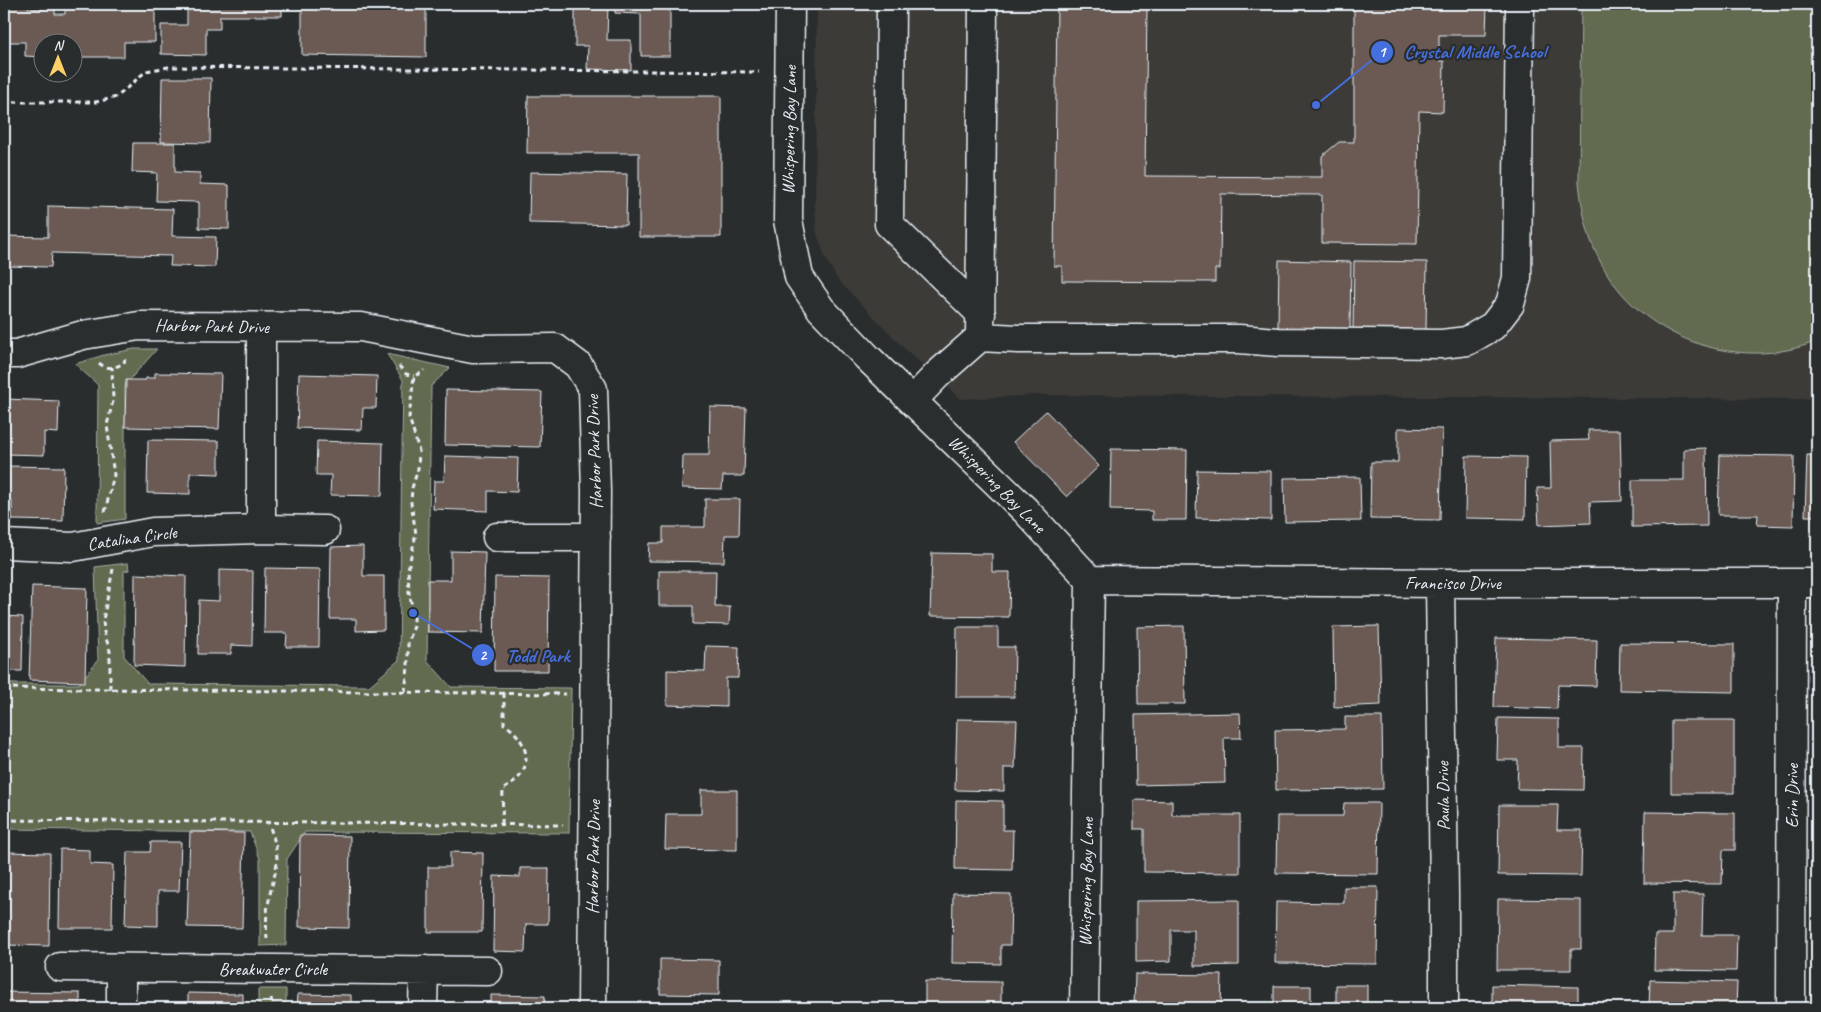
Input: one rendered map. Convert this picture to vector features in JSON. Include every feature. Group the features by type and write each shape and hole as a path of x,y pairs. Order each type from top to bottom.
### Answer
{"street":[{"name":"Whispering Bay Lane","path":"790,4 788,220 799,277 821,309 867,357 1025,510 1090,580 1084,1008"},
{"path":"890,4 889,224 980,325 1018,339 1239,339 1278,342 1442,344 1467,341 1493,326 1510,304 1518,278 1520,4"},
{"path":"913,400 980,325 983,4"},
{"name":"Harbor Park Drive","path":"4,354 16,354 83,335 139,326 361,327 473,349 555,348 578,365 593,389 596,491 592,1008"},
{"path":"261,327 261,529"},
{"name":"Catalina Circle","path":"4,544 72,547 153,532 261,529 325,530"},
{"path":"496,537 596,537"},
{"name":"Francisco Drive","path":"1090,580 1440,583 1805,583"},
{"name":"Paula Drive","path":"1440,583 1444,1008"},
{"name":"Erin Drive","path":"1792,1008 1805,583"},
{"name":"Breakwater Circle","path":"60,967 488,970"},
{"path":"121,1008 122,968"},
{"path":"423,1008 424,970"}],"path":[{"path":"4,102 96,102 117,97 146,71 168,67 759,72"},
{"path":"405,692 408,643 414,626 414,614 408,593 408,569 416,534 412,488 418,469 418,451 409,417 414,376 421,373 428,366"},
{"path":"105,518 114,474 107,425 113,401 112,367"},
{"path":"110,689 110,651 104,632 103,620 110,587 112,565"},
{"path":"4,688 572,694"},
{"path":"502,824 503,789 514,783 523,774 526,761 524,744 514,731 504,724 504,693"},
{"path":"4,820 571,825"},
{"path":"267,940 267,913 277,860 274,839 268,822"}],"shaded area":[{"path":"817,4 1817,4 1817,399 1037,395 961,399 904,348 838,280 826,259 817,234 815,207"}],"green space":[{"path":"1581,4 1817,4 1817,341 1786,350 1755,353 1723,350 1692,342 1664,328 1638,309 1616,286 1599,259 1591,240 1585,221 1580,192"},
{"path":"134,349 157,349 125,385 125,519 97,523 98,385 75,364 104,355"},
{"path":"387,354 450,368 431,386 427,660 451,687 571,688 569,833 305,832 287,859 286,945 260,946 260,859 250,832 4,829 4,684 79,684 98,660 95,567 128,563 129,570 124,571 124,656 148,684 369,686 399,660 403,380"},
{"path":"258,989 286,989 286,1008 258,1008"}],"building":[{"path":"4,4 28,4 28,8 44,9 44,5 55,5 55,14 65,14 65,4 76,4 76,9 109,9 109,5 155,4 155,42 124,42 124,57 82,57 82,32 32,32 32,56 25,56 25,42 4,42"},
{"path":"187,4 282,4 282,16 220,16 220,29 206,29 206,55 161,54 161,25 187,25"},
{"path":"575,4 608,4 607,40 631,40 631,70 587,69 588,46 575,46"},
{"path":"615,4 658,4 658,9 670,9 670,56 641,56 641,14 615,13"},
{"path":"1057,4 1147,4 1145,176 1322,177 1322,156 1339,142 1354,142 1354,10 1352,10 1352,4 1487,4 1486,35 1439,35 1439,61 1444,61 1443,112 1419,111 1417,244 1322,243 1322,195 1221,194 1220,269 1215,269 1215,282 1062,281 1062,266 1054,266"},
{"path":"302,7 426,9 426,57 302,55"},
{"path":"162,78 211,78 210,143 161,142"},
{"path":"528,96 721,96 721,237 639,237 639,153 527,153"},
{"path":"133,143 175,143 175,172 200,173 200,184 229,185 229,229 199,228 199,202 156,201 157,173 132,172"},
{"path":"530,172 627,174 626,225 529,223"},
{"path":"48,206 173,209 172,236 216,237 215,267 170,266 171,256 52,253 51,267 4,266 4,236 48,237"},
{"path":"1279,260 1351,262 1350,330 1278,329"},
{"path":"1354,261 1427,262 1426,331 1353,330"},
{"path":"155,373 221,374 219,429 125,427 126,380 155,378"},
{"path":"299,374 377,376 376,408 363,408 362,430 297,428"},
{"path":"446,390 542,392 540,447 445,445"},
{"path":"4,399 59,401 58,433 44,432 44,455 4,454"},
{"path":"710,407 746,408 744,476 723,476 722,489 682,488 683,455 709,455"},
{"path":"1046,411 1099,466 1067,497 1013,442"},
{"path":"1398,428 1442,429 1440,520 1370,519 1371,462 1398,462"},
{"path":"1588,430 1620,430 1622,501 1590,502 1591,523 1539,525 1537,488 1551,488 1550,441 1589,440"},
{"path":"148,440 219,441 219,474 190,473 190,494 147,493"},
{"path":"317,441 383,443 382,496 330,495 331,475 316,475"},
{"path":"1706,448 1707,526 1632,527 1632,480 1684,480 1684,449"},
{"path":"1111,449 1187,450 1186,520 1152,520 1152,511 1110,510"},
{"path":"1720,455 1794,456 1793,526 1757,525 1758,515 1718,515"},
{"path":"1807,455 1817,455 1817,516 1805,516"},
{"path":"445,456 518,458 517,492 488,491 488,511 433,509 434,481 444,481"},
{"path":"1466,456 1526,457 1525,519 1465,518"},
{"path":"4,466 64,467 63,521 12,520 12,500 4,500"},
{"path":"1197,470 1271,471 1271,520 1196,518"},
{"path":"1360,477 1361,521 1285,522 1284,478"},
{"path":"705,499 740,499 739,535 725,535 724,562 648,561 649,543 663,543 663,527 705,527"},
{"path":"363,546 363,576 384,576 384,630 356,631 356,619 330,619 331,547"},
{"path":"451,551 485,552 483,633 428,632 428,580 451,580"},
{"path":"932,553 992,554 992,572 1010,572 1009,617 930,616"},
{"path":"265,568 320,569 319,647 286,647 287,633 264,633"},
{"path":"219,570 253,571 252,646 231,645 231,654 198,654 199,600 219,601"},
{"path":"659,571 716,571 715,607 730,607 729,625 693,624 693,606 659,606"},
{"path":"135,574 186,576 185,667 134,665"},
{"path":"495,577 549,578 548,671 494,671"},
{"path":"32,586 87,588 85,682 29,680"},
{"path":"4,616 23,617 22,671 4,671"},
{"path":"1184,626 1185,704 1138,704 1137,627"},
{"path":"1379,626 1381,705 1334,707 1333,627"},
{"path":"957,627 998,627 998,647 1015,647 1014,697 956,697"},
{"path":"1496,638 1597,640 1596,686 1558,685 1557,709 1494,707"},
{"path":"1620,643 1734,644 1734,692 1619,690"},
{"path":"706,646 739,647 738,678 726,678 726,707 667,705 667,670 705,671"},
{"path":"1240,713 1241,738 1224,738 1225,783 1136,785 1135,715"},
{"path":"1345,717 1382,717 1383,789 1276,790 1275,730 1345,729"},
{"path":"1498,718 1559,719 1559,748 1584,748 1583,790 1517,789 1518,760 1497,760"},
{"path":"957,719 1017,720 1015,768 1004,768 1004,791 955,790"},
{"path":"1671,720 1734,720 1734,793 1671,793"},
{"path":"701,790 737,790 737,850 665,849 666,814 701,814"},
{"path":"956,800 1003,801 1003,830 1013,830 1012,870 955,869"},
{"path":"1134,800 1172,801 1172,815 1240,815 1240,873 1144,872 1144,829 1134,829"},
{"path":"1344,803 1379,803 1378,874 1276,873 1277,816 1343,816"},
{"path":"1499,805 1558,805 1557,830 1582,830 1581,876 1498,875"},
{"path":"1645,812 1735,813 1735,850 1723,850 1722,884 1644,883"},
{"path":"190,832 244,833 242,928 187,927"},
{"path":"300,835 350,836 349,928 299,927"},
{"path":"151,842 181,842 179,891 158,891 158,926 125,925 127,852 150,852"},
{"path":"60,849 90,850 90,864 113,865 112,928 59,928"},
{"path":"4,852 50,853 49,946 4,945"},
{"path":"450,852 483,853 482,932 428,932 428,867 450,867"},
{"path":"520,868 549,868 548,924 526,924 525,952 493,951 494,876 520,877"},
{"path":"1344,887 1378,887 1377,964 1275,963 1276,902 1344,903"},
{"path":"953,893 1011,894 1010,945 1001,945 1001,964 952,963"},
{"path":"1673,894 1703,894 1702,935 1737,935 1736,971 1654,970 1655,934 1673,934"},
{"path":"1498,899 1581,900 1581,949 1571,949 1571,970 1497,970"},
{"path":"1239,900 1239,965 1194,966 1194,930 1171,930 1171,961 1136,962 1136,901"},
{"path":"660,959 719,960 719,995 660,994"},
{"path":"1135,974 1222,975 1221,1008 1134,1008"},
{"path":"1650,980 1737,982 1736,1008 1649,1008"},
{"path":"925,981 1001,982 1001,1008 925,1008"},
{"path":"1336,985 1367,985 1367,1008 1336,1008"},
{"path":"1492,985 1578,987 1578,1008 1492,1008"},
{"path":"1274,986 1311,986 1311,1008 1274,1008"},
{"path":"4,992 80,993 80,1008 4,1008"},
{"path":"188,993 243,994 243,1008 188,1008"},
{"path":"298,994 351,995 351,1008 297,1008"},
{"path":"491,995 545,996 544,1008 491,1008"}],"place":[{"name":"Crystal Middle School","path":"1316,105"},
{"name":"Todd Park","path":"413,613"}]}
